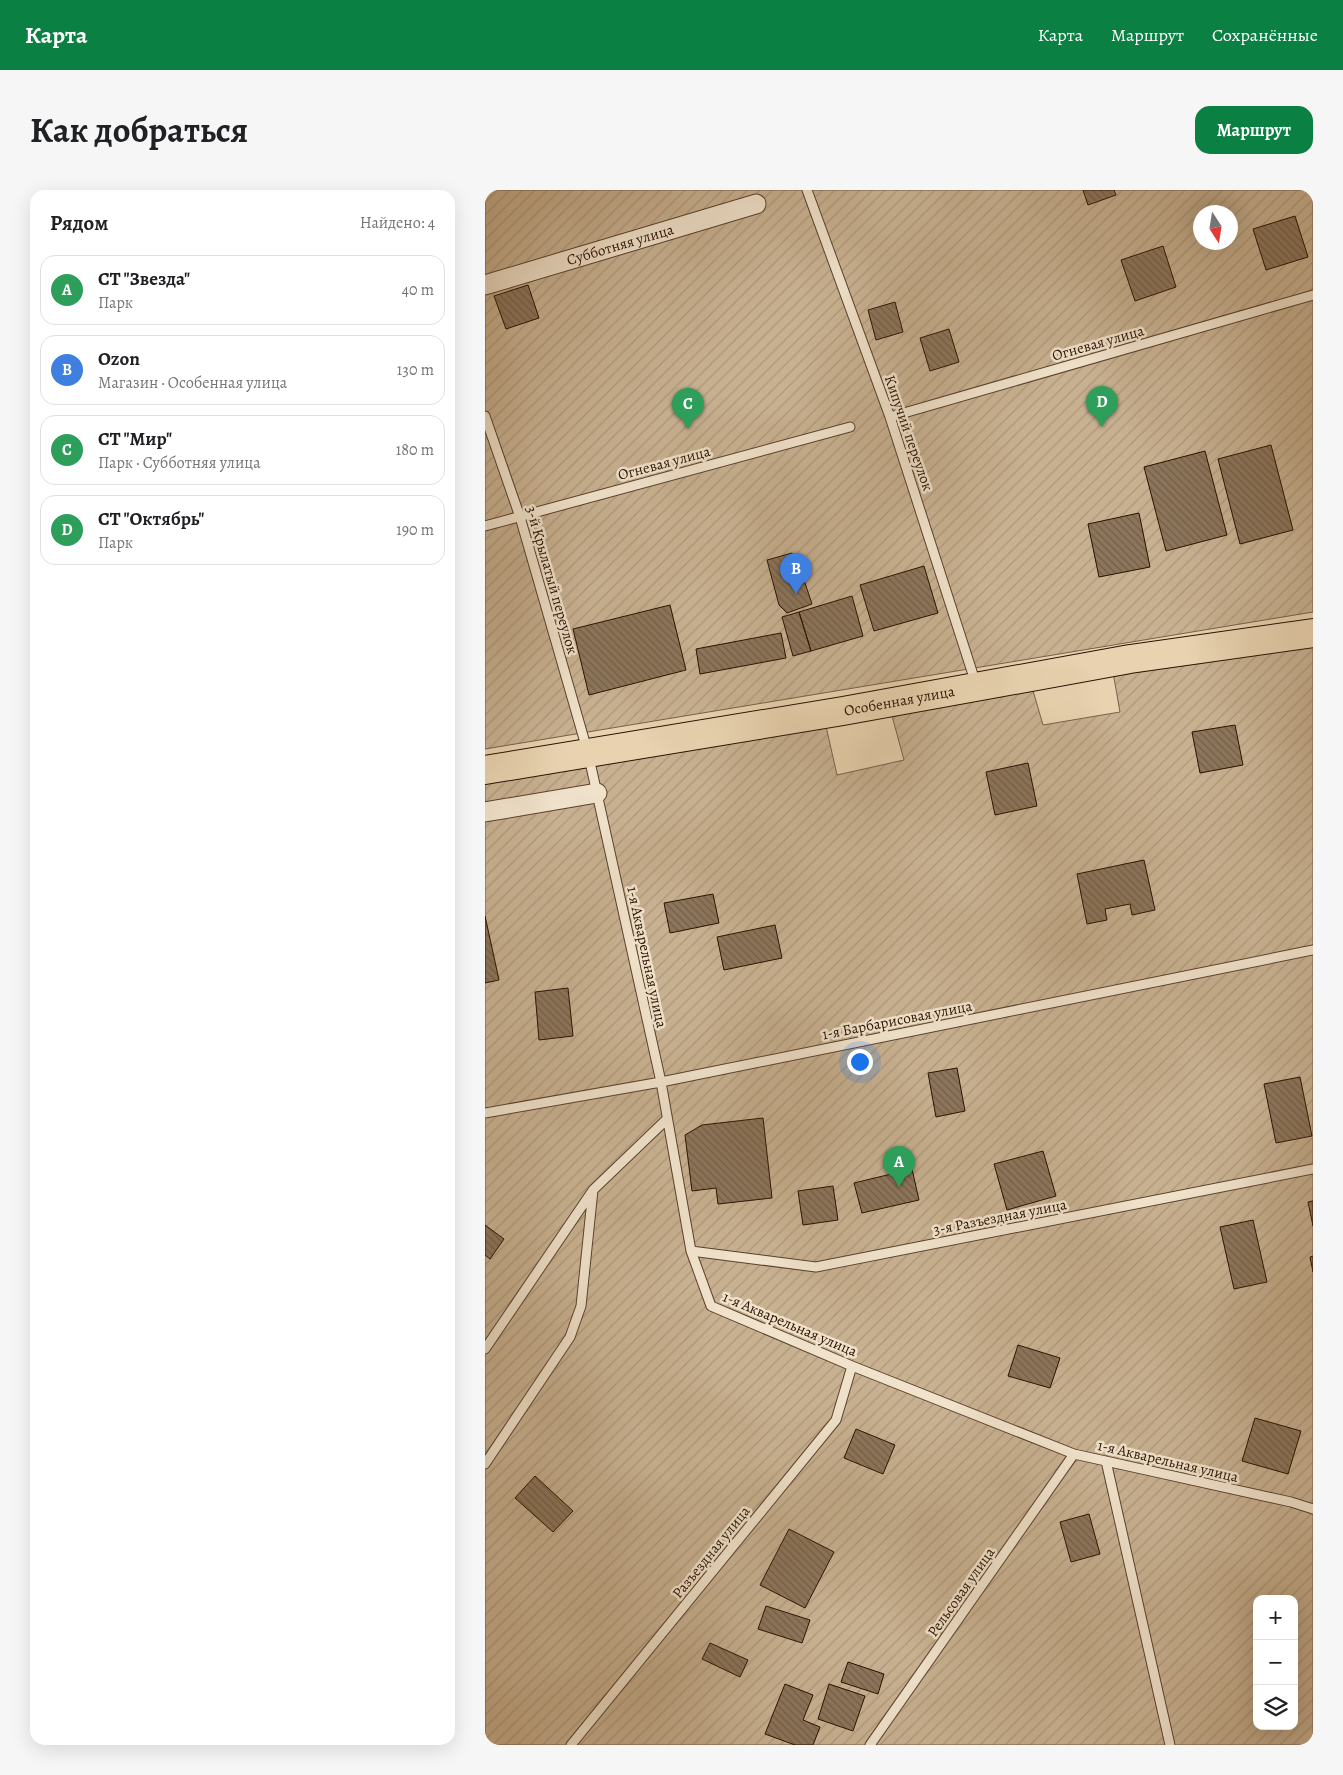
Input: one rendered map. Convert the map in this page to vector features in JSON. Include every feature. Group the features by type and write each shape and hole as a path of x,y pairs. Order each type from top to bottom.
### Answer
{"main road":[{"name":"Особенная улица","path":"485,770 843,711 1130,659 1313,633"}],"street":[{"name":"Субботняя улица","path":"485,286 756,204"},
{"path":"485,812 597,793"}],"lane":[{"name":"Кипучий переулок","path":"807,190 890,417 977,686"},
{"name":"Огневая улица","path":"890,417 1313,295"},
{"name":"3-й Крылатый переулок","path":"485,416 520,516 588,753"},
{"name":"Огневая улица","path":"485,526 851,427"},
{"name":"1-я Акварельная улица","path":"588,753 661,1082 691,1251 711,1306 852,1366 1074,1454 1291,1502 1313,1509"},
{"name":"1-я Барбарисовая улица","path":"485,1113 661,1082 1313,950"},
{"path":"485,1349 593,1190 667,1119"},
{"name":"3-я Разъездная улица","path":"691,1251 816,1267 1313,1169"},
{"path":"485,1464 569,1337 581,1306 593,1190"},
{"name":"Разъездная улица","path":"571,1745 836,1420 852,1366"},
{"name":"Рельсовая улица","path":"870,1745 1074,1454"},
{"path":"1106,1461 1170,1745"}],"shaded area":[{"path":"485,190 1313,190 1313,612 485,749"},
{"path":"1313,633 1313,1745 485,1745 485,772 823,713 837,775 904,760 886,694 1029,677 1043,725 1120,712 1111,661"}],"building":[{"path":"1083,190 1114,190 1116,195 1088,205"},
{"path":"1295,216 1308,257 1266,270 1253,229"},
{"path":"1163,246 1176,287 1135,301 1121,260"},
{"path":"528,285 539,318 506,329 494,296"},
{"path":"895,302 903,332 876,340 868,310"},
{"path":"949,329 959,362 930,371 920,338"},
{"path":"1271,445 1293,530 1240,544 1218,459"},
{"path":"1205,451 1227,535 1166,551 1144,467"},
{"path":"1139,513 1150,567 1099,577 1088,524"},
{"path":"792,553 796,556 812,604 787,613 779,605 767,560"},
{"path":"924,566 938,613 874,631 860,585"},
{"path":"852,596 863,636 811,651 799,612"},
{"path":"670,605 686,670 589,695 573,629"},
{"path":"799,612 811,651 793,656 782,617"},
{"path":"781,633 786,658 700,674 696,649"},
{"path":"1235,725 1243,765 1200,773 1192,732"},
{"path":"1028,763 1037,806 995,815 986,772"},
{"path":"1144,860 1155,910 1132,915 1130,904 1105,909 1107,920 1087,924 1077,874"},
{"path":"713,894 719,923 670,933 664,903"},
{"path":"485,916 499,980 485,983"},
{"path":"775,925 782,958 724,970 717,937"},
{"path":"568,988 573,1036 539,1040 535,992"},
{"path":"957,1068 965,1111 936,1117 928,1073"},
{"path":"1300,1077 1312,1136 1276,1143 1264,1084"},
{"path":"763,1118 772,1198 718,1204 716,1188 692,1191 685,1135 702,1125"},
{"path":"1043,1151 1056,1196 1007,1210 994,1164"},
{"path":"912,1169 919,1200 862,1213 854,1183"},
{"path":"833,1186 838,1220 803,1225 798,1191"},
{"path":"1313,1201 1313,1226 1308,1202"},
{"path":"1253,1220 1267,1282 1234,1289 1220,1227"},
{"path":"485,1225 504,1239 490,1259 485,1255"},
{"path":"1313,1256 1313,1272 1310,1257"},
{"path":"1018,1345 1060,1358 1050,1388 1008,1376"},
{"path":"1255,1418 1301,1431 1288,1474 1242,1461"},
{"path":"856,1429 895,1445 883,1474 844,1458"},
{"path":"535,1476 573,1511 553,1532 515,1498"},
{"path":"1089,1514 1100,1554 1071,1562 1060,1522"},
{"path":"789,1529 834,1552 805,1608 760,1585"},
{"path":"766,1606 810,1620 802,1643 758,1629"},
{"path":"710,1643 748,1660 740,1677 702,1659"},
{"path":"848,1662 884,1674 878,1694 841,1682"},
{"path":"785,1684 813,1695 803,1720 820,1727 813,1745 795,1745 765,1734"},
{"path":"829,1684 865,1696 853,1731 818,1719"}],"place":[{"name":"СТ \"Октябрь\"","path":"1102,427"},
{"name":"СТ \"Мир\"","path":"688,429"},
{"name":"Ozon","path":"796,594"},
{"name":"СТ \"Звезда\"","path":"899,1187"}]}
